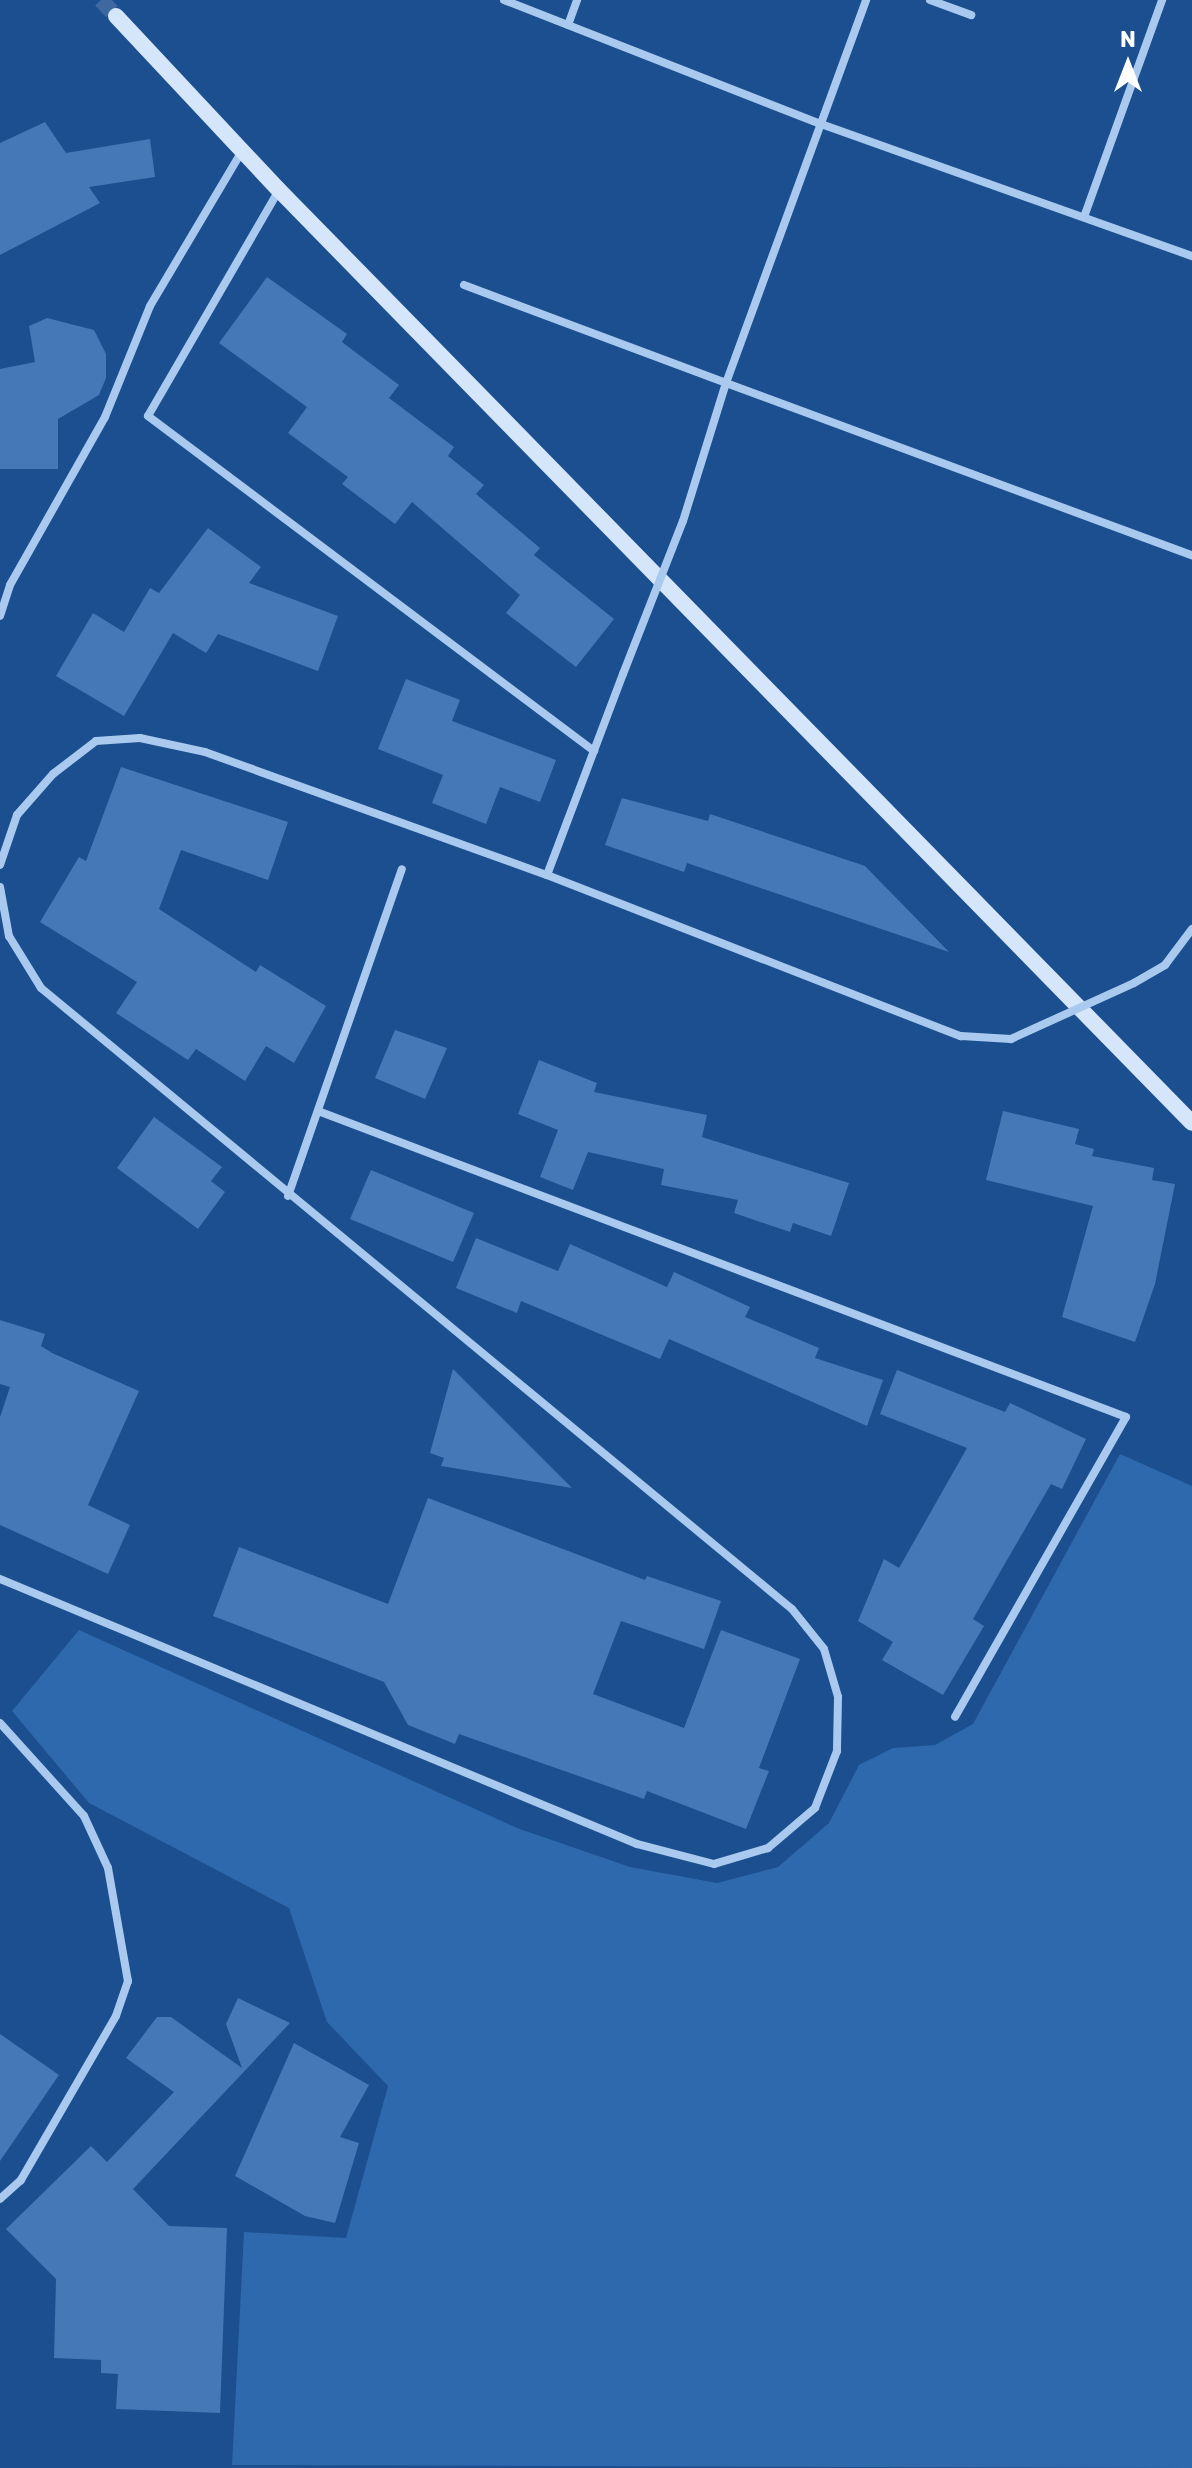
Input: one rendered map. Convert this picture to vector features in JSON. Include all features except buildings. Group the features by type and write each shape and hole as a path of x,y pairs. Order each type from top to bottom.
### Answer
{"street":[{"path":"504,0 821,124 1192,256"},
{"path":"568,25 577,0"},
{"path":"547,875 683,521 726,383 866,0"},
{"path":"930,0 971,15"},
{"path":"1084,217 1162,0"},
{"path":"116,16 279,190 1192,1123"},
{"path":"0,616 10,585 105,417 150,306 242,151"},
{"path":"279,190 148,416 594,751"},
{"path":"464,285 1192,555"},
{"path":"0,865 17,815 53,774 96,741 140,738 205,752 547,875 961,1036 1011,1039 1134,983 1165,965 1192,929"},
{"path":"288,1196 402,869"},
{"path":"0,887 9,936 41,988 288,1196 792,1609 824,1649 838,1697 837,1751 815,1808 768,1848 714,1864 637,1844 0,1579"},
{"path":"318,1111 1126,1417 955,1717"},
{"path":"0,1723 84,1816 108,1868 128,1981 116,2016 21,2180 0,2199"}],"shaded area":[{"path":"1120,1454 1192,1486 1192,2468 232,2465 244,2232 346,2238 388,2086 327,2022 289,1908 89,1803 12,1711 79,1630 517,1828 630,1867 717,1883 778,1867 829,1823 859,1765 893,1748 935,1745 973,1724"}],"tunnel":[{"path":"101,0 116,16"}]}
